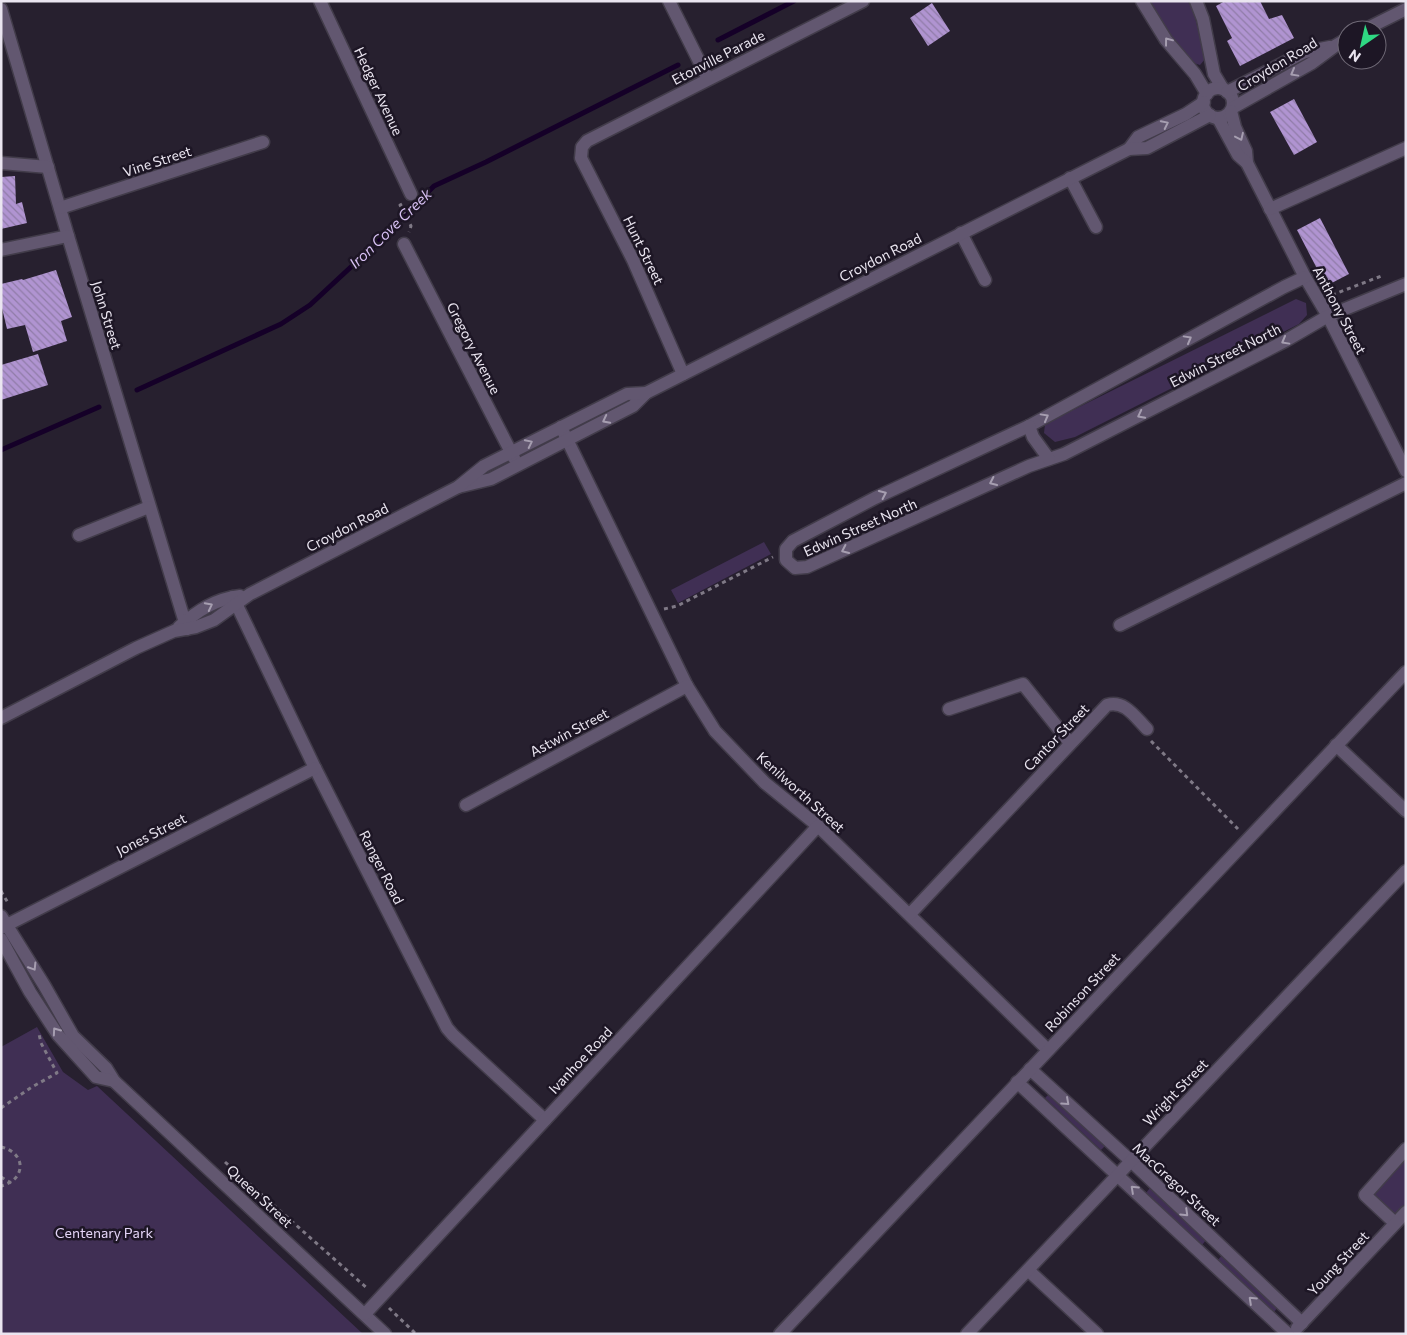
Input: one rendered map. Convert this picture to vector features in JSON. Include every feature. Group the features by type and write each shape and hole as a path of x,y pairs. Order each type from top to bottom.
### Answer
{"street":[{"name":"Hedger Avenue","path":"320,1 412,194"},
{"path":"669,1 708,79"},
{"name":"Etonville Parade","path":"587,141 863,1"},
{"path":"1142,1 1166,40 1195,74 1205,98 1205,110 1214,116 1225,116 1232,109 1232,98 1214,74 1203,19 1196,1"},
{"name":"John Street","path":"1,9 149,507 182,628"},
{"path":"1384,20 1406,9"},
{"name":"Croydon Road","path":"1232,109 1312,63 1337,44"},
{"name":"Croydon Road","path":"1225,90 1305,52 1334,46"},
{"path":"1188,68 1203,70 1211,57"},
{"path":"1205,98 1214,89 1225,90"},
{"name":"Croydon Road","path":"1129,149 1138,137 1186,114 1205,98"},
{"name":"Anthony Street","path":"1232,109 1235,127 1246,150 1247,163"},
{"name":"Croydon Road","path":"458,487 491,479 517,466 633,406 646,393 1129,149 1147,148 1214,116"},
{"name":"Anthony Street","path":"1214,116 1238,155 1247,163 1305,277 1401,452 1406,471"},
{"name":"Hunt Street","path":"587,141 582,148 581,158 633,260 683,374"},
{"name":"Vine Street","path":"60,208 263,142"},
{"path":"1270,209 1406,148"},
{"path":"1,163 48,167"},
{"path":"1070,178 1096,227"},
{"path":"961,233 985,280"},
{"path":"1,250 68,236"},
{"name":"Gregory Avenue","path":"404,244 517,466"},
{"name":"Edwin Street North","path":"1305,277 1029,426 875,498 793,541 786,549 785,555 790,565 795,568 807,568 1029,466 1064,454 1241,364 1328,316 1406,284"},
{"name":"Croydon Road","path":"1,718 136,648 182,628 214,620 235,601 458,487 484,466 627,394 646,393"},
{"path":"1029,426 1033,437 1049,459"},
{"name":"Kenilworth Street","path":"561,427 687,686 715,730 765,783 818,826 1048,1050"},
{"path":"1120,625 1406,482"},
{"path":"79,535 149,507"},
{"name":"Ranger Road","path":"235,601 315,768 447,1028 545,1120"},
{"name":"Robinson Street","path":"780,1334 1406,672"},
{"path":"949,709 1023,684 1070,743"},
{"name":"Astwin Street","path":"466,805 687,686"},
{"name":"Cantor Street","path":"910,914 1107,706 1114,703 1124,706 1147,729"},
{"path":"1336,745 1406,811"},
{"name":"Jones Street","path":"7,922 315,768"},
{"name":"Ivanhoe Road","path":"365,1314 818,826"},
{"name":"Wright Street","path":"967,1334 1406,871"},
{"name":"Queen Street","path":"7,922 73,1036 106,1068 114,1081 385,1334"},
{"name":"Queen Street","path":"3,946 58,1035 96,1077 114,1081"},
{"name":"MacGregor Street","path":"1030,1069 1131,1161 1302,1323"},
{"path":"1017,1082 1290,1334"},
{"path":"1395,1223 1365,1195 1406,1149"},
{"name":"Young Street","path":"1290,1334 1406,1212"},
{"path":"1028,1270 1096,1334"}],"path":[{"path":"400,205 411,226"},
{"path":"1327,297 1388,273"},
{"path":"651,611 677,606 786,549"},
{"path":"1147,729 1152,742 1248,839"},
{"path":"1,891 7,922"},
{"path":"1,1108 57,1073 41,1043 39,1034"},
{"path":"1,1147 11,1150 18,1156 20,1166 18,1176 12,1184 1,1186"},
{"path":"225,1162 416,1334"},
{"path":"1,1177 12,1184"}],"green space":[{"path":"1149,1 1188,1 1194,13 1205,59 1200,65 1193,62 1179,48"},
{"path":"1296,299 1306,303 1307,315 1299,324 1075,437 1055,442 1044,433 1045,424"},
{"path":"764,542 771,554 678,603 671,590"},
{"name":"Centenary Park","path":"37,1027 63,1072 88,1090 97,1086 363,1334 1,1334 1,1047"},
{"path":"1049,1094 1105,1146 1101,1150 1045,1098"},
{"path":"1406,1158 1406,1205 1395,1217 1371,1195"},
{"path":"1150,1188 1206,1240 1202,1245 1146,1193"},
{"path":"1222,1255 1278,1307 1274,1312 1218,1260"}],"building":[{"path":"1225,1 1260,1 1269,19 1282,15 1294,38 1240,66 1227,41 1232,38 1216,6"},
{"path":"932,3 950,31 928,46 910,18"},
{"path":"1294,99 1317,142 1294,155 1270,112"},
{"path":"15,176 16,204 22,202 27,223 1,229 1,177"},
{"path":"1320,218 1349,274 1326,286 1297,230"},
{"path":"56,270 72,317 61,321 67,341 33,352 25,325 7,329 1,304 1,284 23,280"},
{"path":"38,354 48,385 1,400 1,365"}],"waterway":[{"name":"Iron Cove Creek","path":"718,40 794,1"},
{"name":"Iron Cove Creek","path":"137,390 281,324 310,305 380,240 434,186 486,162 678,65"},
{"name":"Iron Cove Creek","path":"1,450 99,407"}]}
